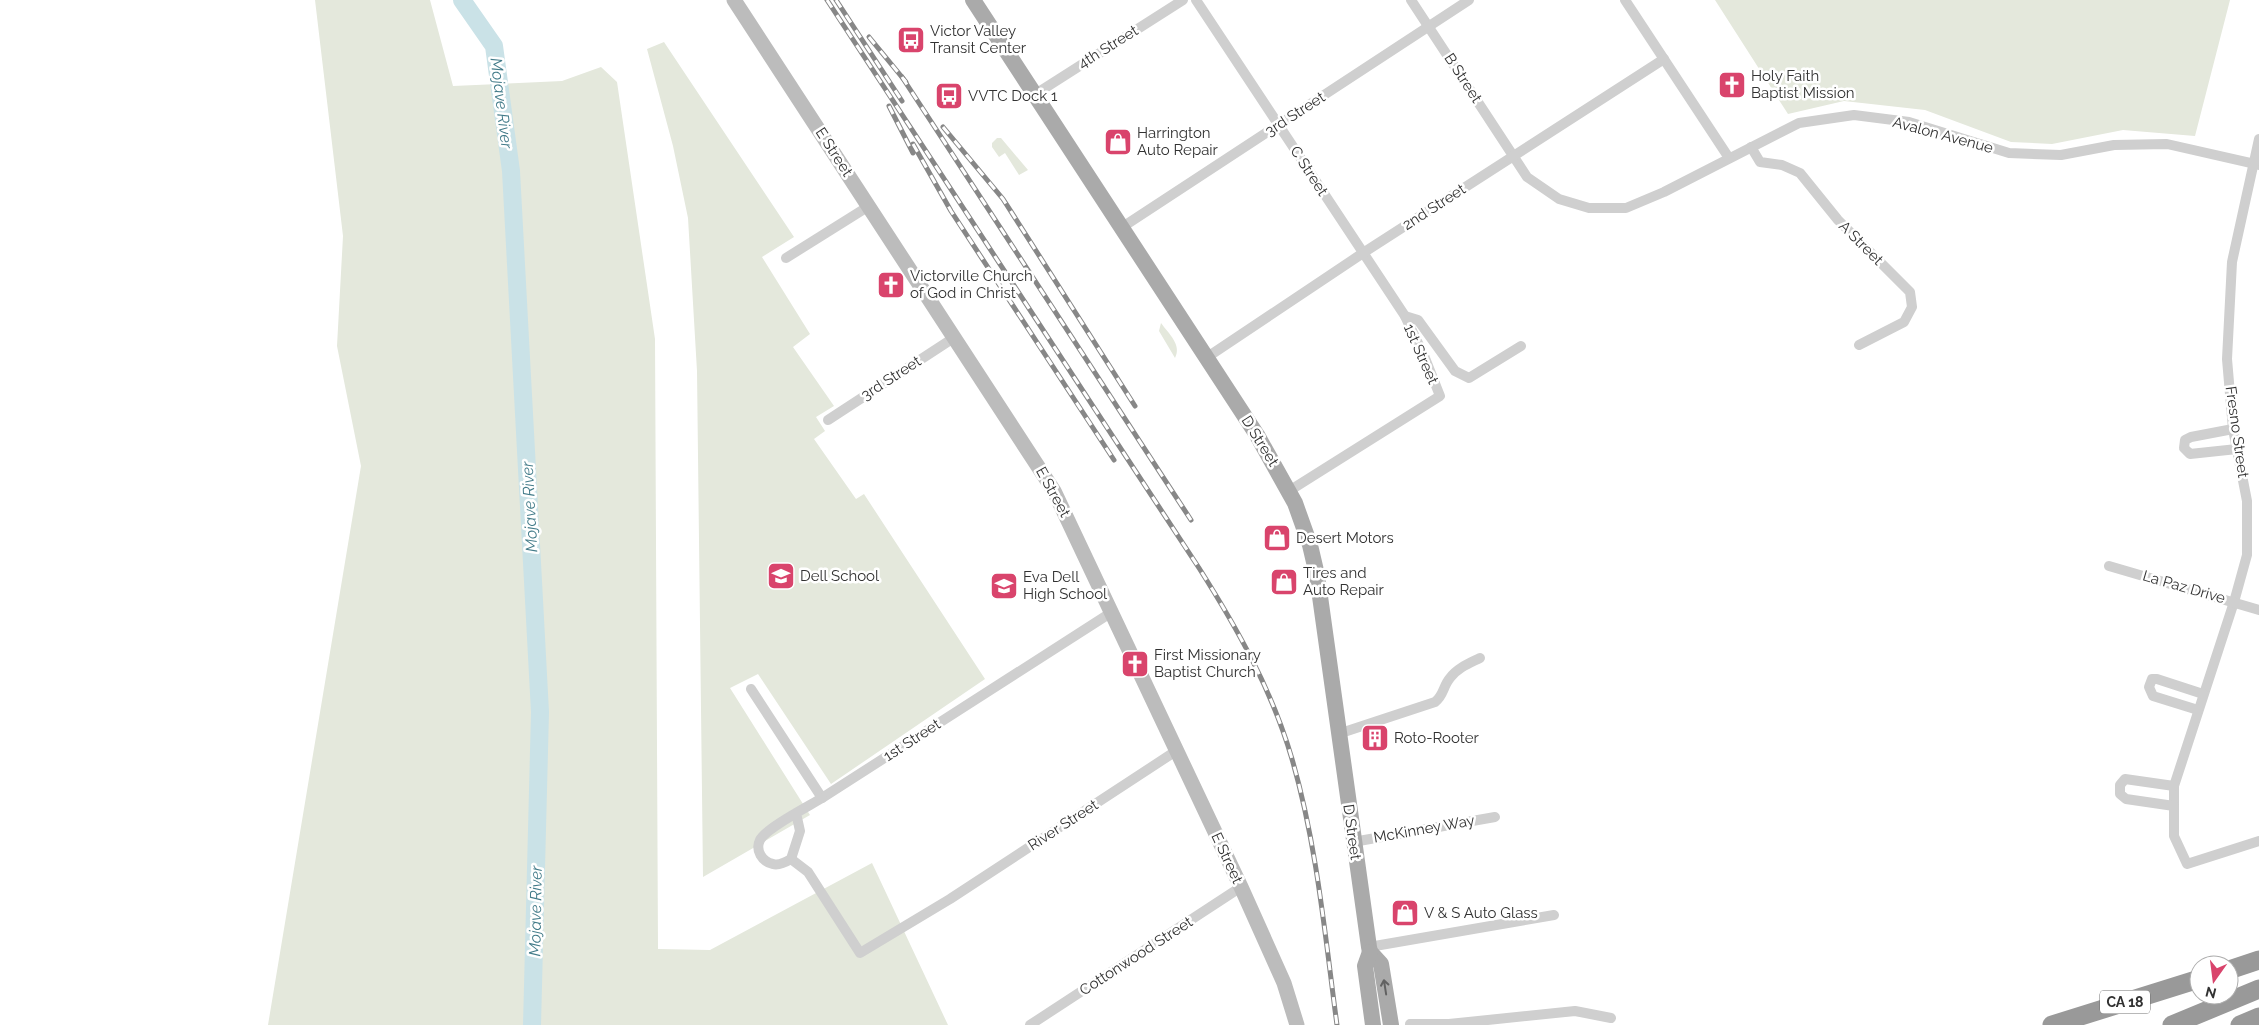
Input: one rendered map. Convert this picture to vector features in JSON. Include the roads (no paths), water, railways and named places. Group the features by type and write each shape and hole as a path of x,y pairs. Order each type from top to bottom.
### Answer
{"highway":[{"path":"2239,967 2259,960"},
{"name":"CA 18","path":"2052,1025 2189,982"},
{"path":"2172,1025 2259,989"},
{"path":"2240,1025 2259,1017"}],"main road":[{"name":"D Street","path":"973,0 1120,228 1257,435 1289,491 1305,530 1317,575 1353,842 1370,949 1365,966 1373,1025"},
{"name":"D Street","path":"1370,949 1381,964 1391,1025"}],"street":[{"name":"E Street","path":"734,0 1054,491 1241,887 1284,983 1297,1025"},
{"name":"4th Street","path":"1034,95 1183,0"},
{"name":"C Street","path":"1196,0 1405,316"},
{"name":"B Street","path":"1411,0 1514,156"},
{"name":"3rd Street","path":"1120,228 1469,0"},
{"path":"1625,0 1729,158"},
{"name":"2nd Street","path":"1206,358 1363,253 1664,59"},
{"name":"Avalon Avenue","path":"1514,156 1527,177 1559,199 1589,208 1626,208 1664,192 1799,124 1854,115 1909,122 2009,153 2061,155 2114,145 2168,144 2256,164"},
{"name":"Fresno Street","path":"2259,139 2256,164 2232,262 2227,359 2233,429 2248,501 2247,555 2234,602 2174,786 2174,836 2187,864 2259,841"},
{"name":"A Street","path":"1751,147 1760,162 1782,165 1800,173 1838,220 1910,292 1912,307 1904,322 1858,345"},
{"path":"786,258 869,206"},
{"name":"1st Street","path":"1405,316 1418,320 1455,371 1469,378 1521,346"},
{"name":"1st Street","path":"1289,491 1440,396 1426,358 1405,316"},
{"name":"3rd Street","path":"828,420 955,337"},
{"path":"2233,429 2191,437 2185,440 2184,448 2190,454 2237,449"},
{"path":"2248,501 2259,500"},
{"name":"La Paz Drive","path":"2109,566 2259,610"},
{"name":"1st Street","path":"791,859 780,864 772,864 762,858 759,850 760,840 775,826 822,798 1112,612"},
{"path":"1338,734 1435,702 1441,697 1449,678 1463,667 1480,658"},
{"path":"2198,710 2153,696 2149,687 2152,680 2157,679 2203,694"},
{"path":"751,688 822,798"},
{"name":"River Street","path":"791,859 808,872 860,953 950,900 1176,751"},
{"path":"2174,786 2125,779 2120,785 2120,794 2126,799 2174,806"},
{"path":"791,859 800,831 796,813"},
{"name":"McKinney Way","path":"1353,842 1495,817"},
{"name":"Cottonwood Street","path":"1030,1025 1241,887"},
{"path":"1370,949 1554,915"},
{"path":"1410,1024 1450,1024 1575,1011 1611,1018"}],"waterway":[{"name":"Mojave River","path":"462,0 494,46 511,171 540,712 532,1025"}],"railway":[{"path":"827,0 1199,568 1227,613 1264,684 1284,733 1301,791 1314,857 1337,1025"},
{"path":"836,0 902,101"},
{"path":"869,37 906,82"},
{"path":"902,77 1191,520"},
{"path":"889,106 913,153"},
{"path":"943,127 1003,199 1135,406"},
{"path":"913,144 951,211 1114,460"}],"place":[{"name":"Victor Valley Transit Center","path":"911,40"},
{"name":"Holy Faith Baptist Mission","path":"1732,85"},
{"name":"VVTC Dock 1","path":"949,96"},
{"name":"Harrington Auto Repair","path":"1118,142"},
{"name":"Victorville Church of God in Christ","path":"891,285"},
{"name":"Desert Motors","path":"1277,538"},
{"name":"Dell School","path":"781,576"},
{"name":"Tires and Auto Repair","path":"1284,582"},
{"name":"Eva Dell High School","path":"1004,586"},
{"name":"First Missionary Baptist Church","path":"1135,664"},
{"name":"Roto-Rooter","path":"1375,738"},
{"name":"V & S Auto Glass","path":"1405,913"}]}
